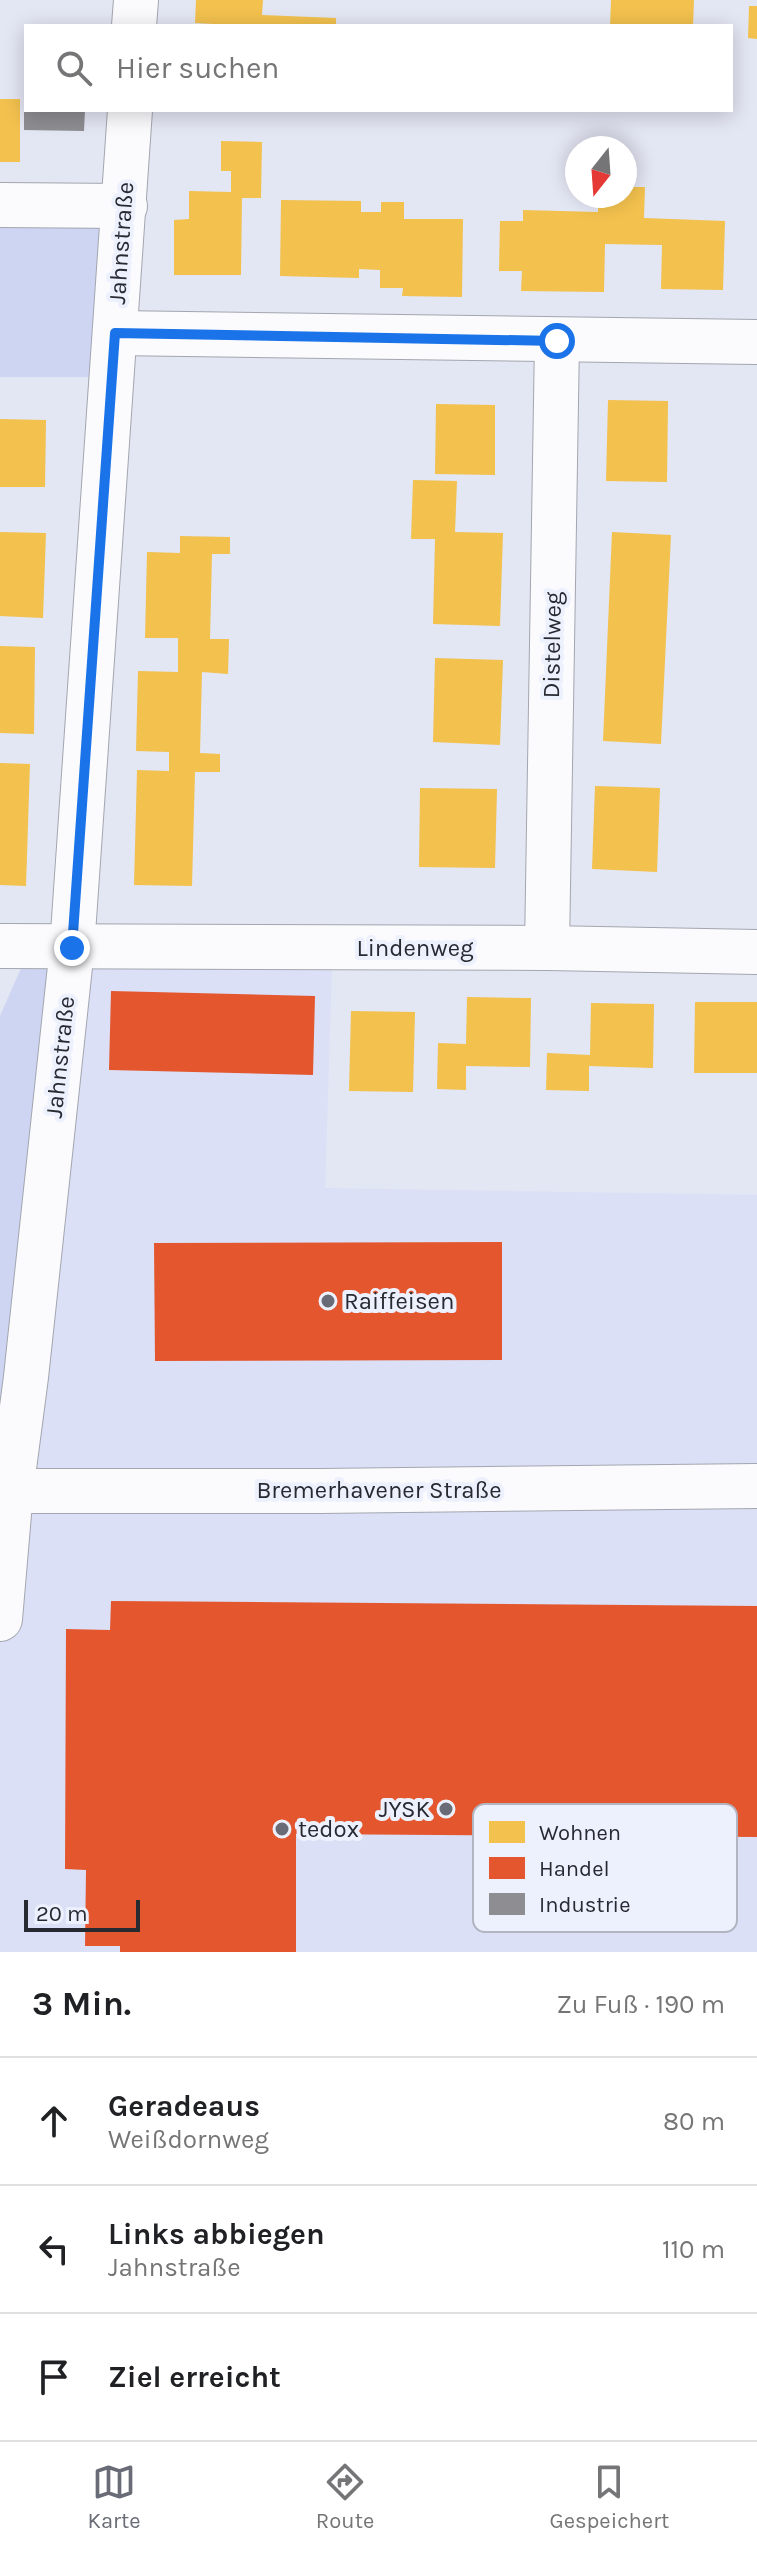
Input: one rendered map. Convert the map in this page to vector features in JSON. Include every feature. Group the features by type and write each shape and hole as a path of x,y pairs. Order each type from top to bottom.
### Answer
{"street":[{"path":"134,24 136,0"},
{"name":"Jahnstraße","path":"0,1619 6,1491 26,1377 72,948 130,112"},
{"path":"0,205 125,206"},
{"path":"115,333 757,342"},
{"name":"Distelweg","path":"547,948 557,341"},
{"name":"Lindenweg","path":"0,946 757,952"},
{"name":"Bremerhavener Straße","path":"6,1491 757,1486"}],"shaded area":[{"path":"0,220 110,221 104,377 0,377"},
{"path":"56,965 332,969 325,1188 757,1195 757,1952 0,1952 0,1416"},
{"path":"56,965 0,1416 0,1016 22,966"}],"building: Wohnen":[{"path":"196,0 263,0 262,15 336,18 336,24 195,23"},
{"path":"611,0 694,0 693,24 610,24"},
{"path":"749,6 757,6 757,39 748,38"},
{"path":"0,99 20,99 20,162 0,162"},
{"path":"221,141 262,142 261,198 242,198 241,275 174,275 174,220 189,219 189,191 231,192 231,171 221,171"},
{"path":"637,187 645,187 644,218 725,221 723,290 661,289 662,245 605,244 604,292 521,291 522,271 499,271 500,221 523,221 523,210 598,212 598,208 637,208"},
{"path":"281,200 361,201 361,212 381,212 381,202 404,202 404,219 463,219 462,297 402,296 403,288 380,288 380,270 359,269 359,278 280,276"},
{"path":"608,400 668,401 667,482 606,481"},
{"path":"436,404 495,405 495,475 435,474"},
{"path":"0,419 46,420 45,487 0,487"},
{"path":"413,480 457,481 455,532 503,533 500,626 433,624 435,539 411,539"},
{"path":"0,532 46,533 43,618 0,616"},
{"path":"612,532 671,535 661,744 603,741"},
{"path":"180,536 230,537 230,554 212,554 210,639 229,639 228,674 202,672 200,753 220,754 220,772 195,772 192,886 134,885 137,770 169,771 169,752 136,751 138,671 178,672 178,638 145,638 147,552 180,553"},
{"path":"0,646 35,647 34,734 0,733"},
{"path":"435,658 503,660 500,745 433,742"},
{"path":"0,763 30,764 26,886 0,885"},
{"path":"595,786 660,788 657,872 592,869"},
{"path":"420,788 497,789 495,868 419,867"},
{"path":"467,997 531,998 530,1067 466,1066 466,1090 437,1089 438,1043 466,1044"},
{"path":"695,1002 757,1002 757,1073 694,1073"},
{"path":"591,1003 654,1004 653,1068 589,1066 589,1091 546,1090 547,1053 590,1055"},
{"path":"351,1011 415,1012 413,1092 349,1091"}],"building: Handel":[{"path":"111,991 315,996 313,1075 109,1070"},
{"name":"Raiffeisen","path":"502,1242 502,1360 155,1361 154,1243"},
{"path":"111,1601 757,1606 757,1837 737,1837 737,1804 473,1804 473,1835 296,1834 296,1952 120,1952 120,1946 85,1946 86,1870 65,1869 66,1629 110,1630"}],"building: Industrie":[{"path":"24,112 85,112 84,131 24,130"}],"place":[{"name":"Raiffeisen","path":"328,1301"},
{"name":"JYSK","path":"446,1809"},
{"name":"tedox","path":"282,1829"}],"route":[{"path":"72,948 115,333 557,341"}]}
